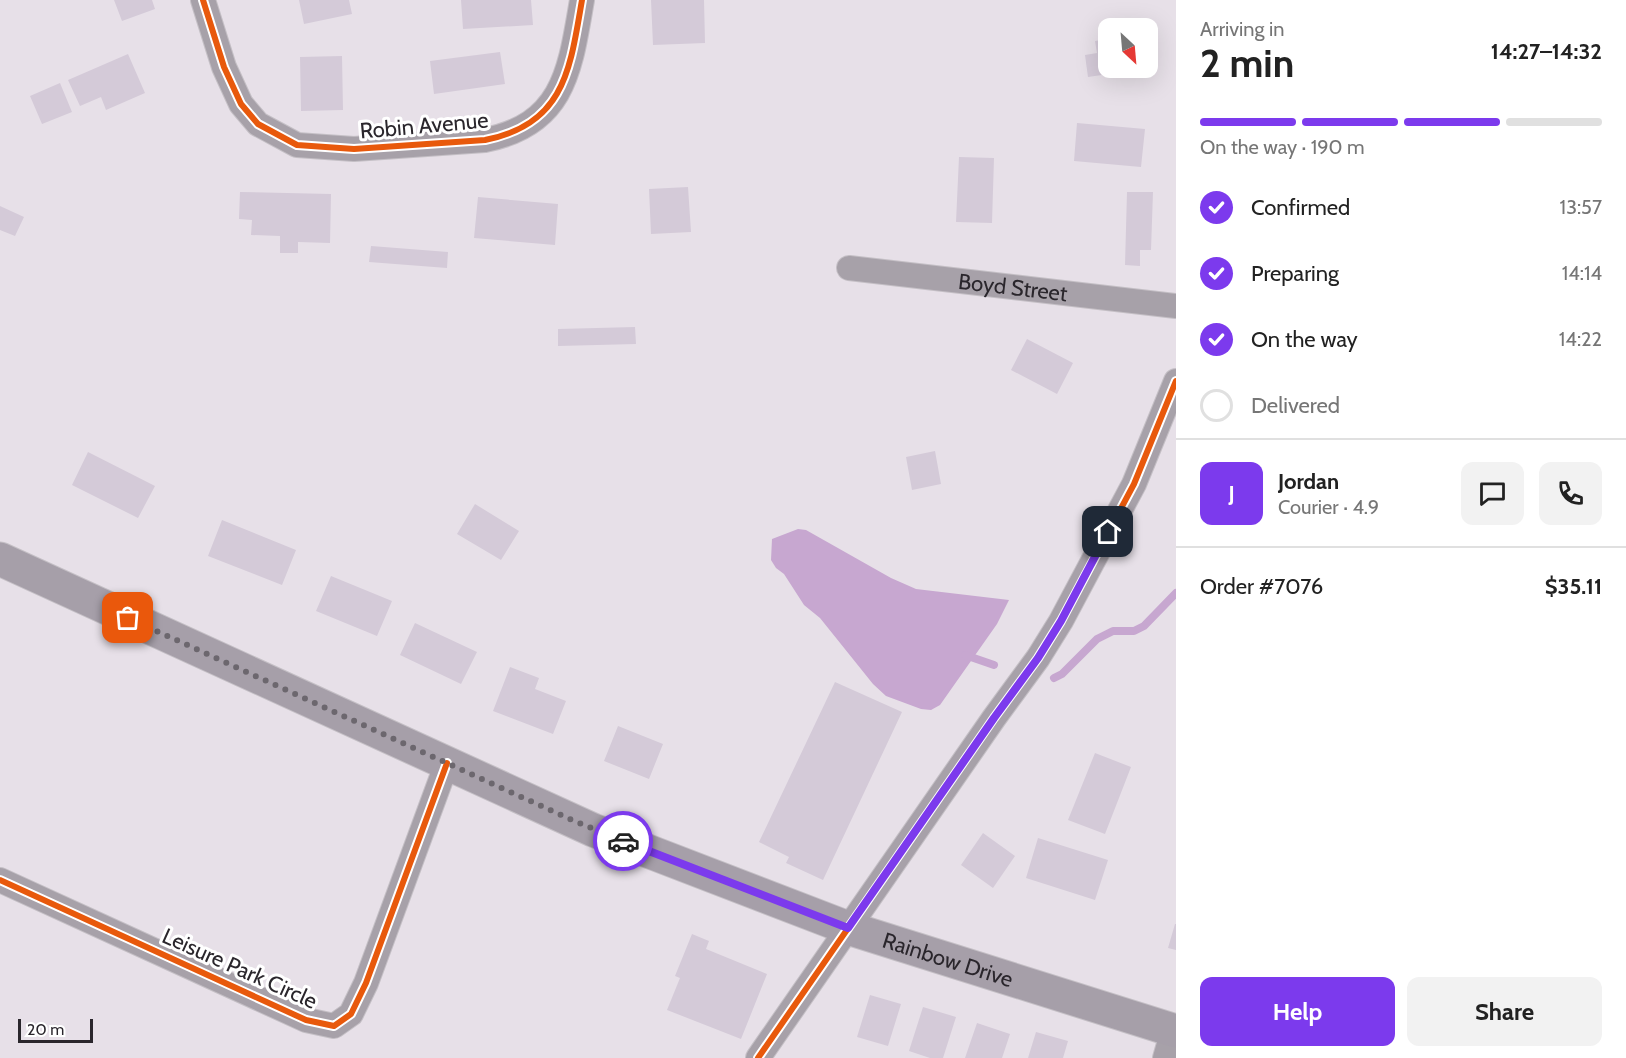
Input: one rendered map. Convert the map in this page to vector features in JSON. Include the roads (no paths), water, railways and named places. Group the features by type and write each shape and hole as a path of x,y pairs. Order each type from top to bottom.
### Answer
{"main road":[{"name":"Rainbow Drive","path":"0,559 593,830 848,928 1171,1040"}],"street":[{"name":"Robin Avenue","path":"203,0 224,67 241,104 258,124 297,145 354,149 485,140 504,136 528,126 545,111 559,92 572,55 582,0"},
{"name":"Boyd Street","path":"849,268 1176,306"},
{"path":"758,1058 1038,658 1061,621 1134,484 1176,381"},
{"name":"Leisure Park Circle","path":"0,880 306,1020 334,1026 351,1014 366,983 447,763"}],"waterway":[{"path":"1054,678 1062,674 1097,639 1113,631 1134,631 1144,626 1176,593"},
{"path":"965,655 994,665"}]}
